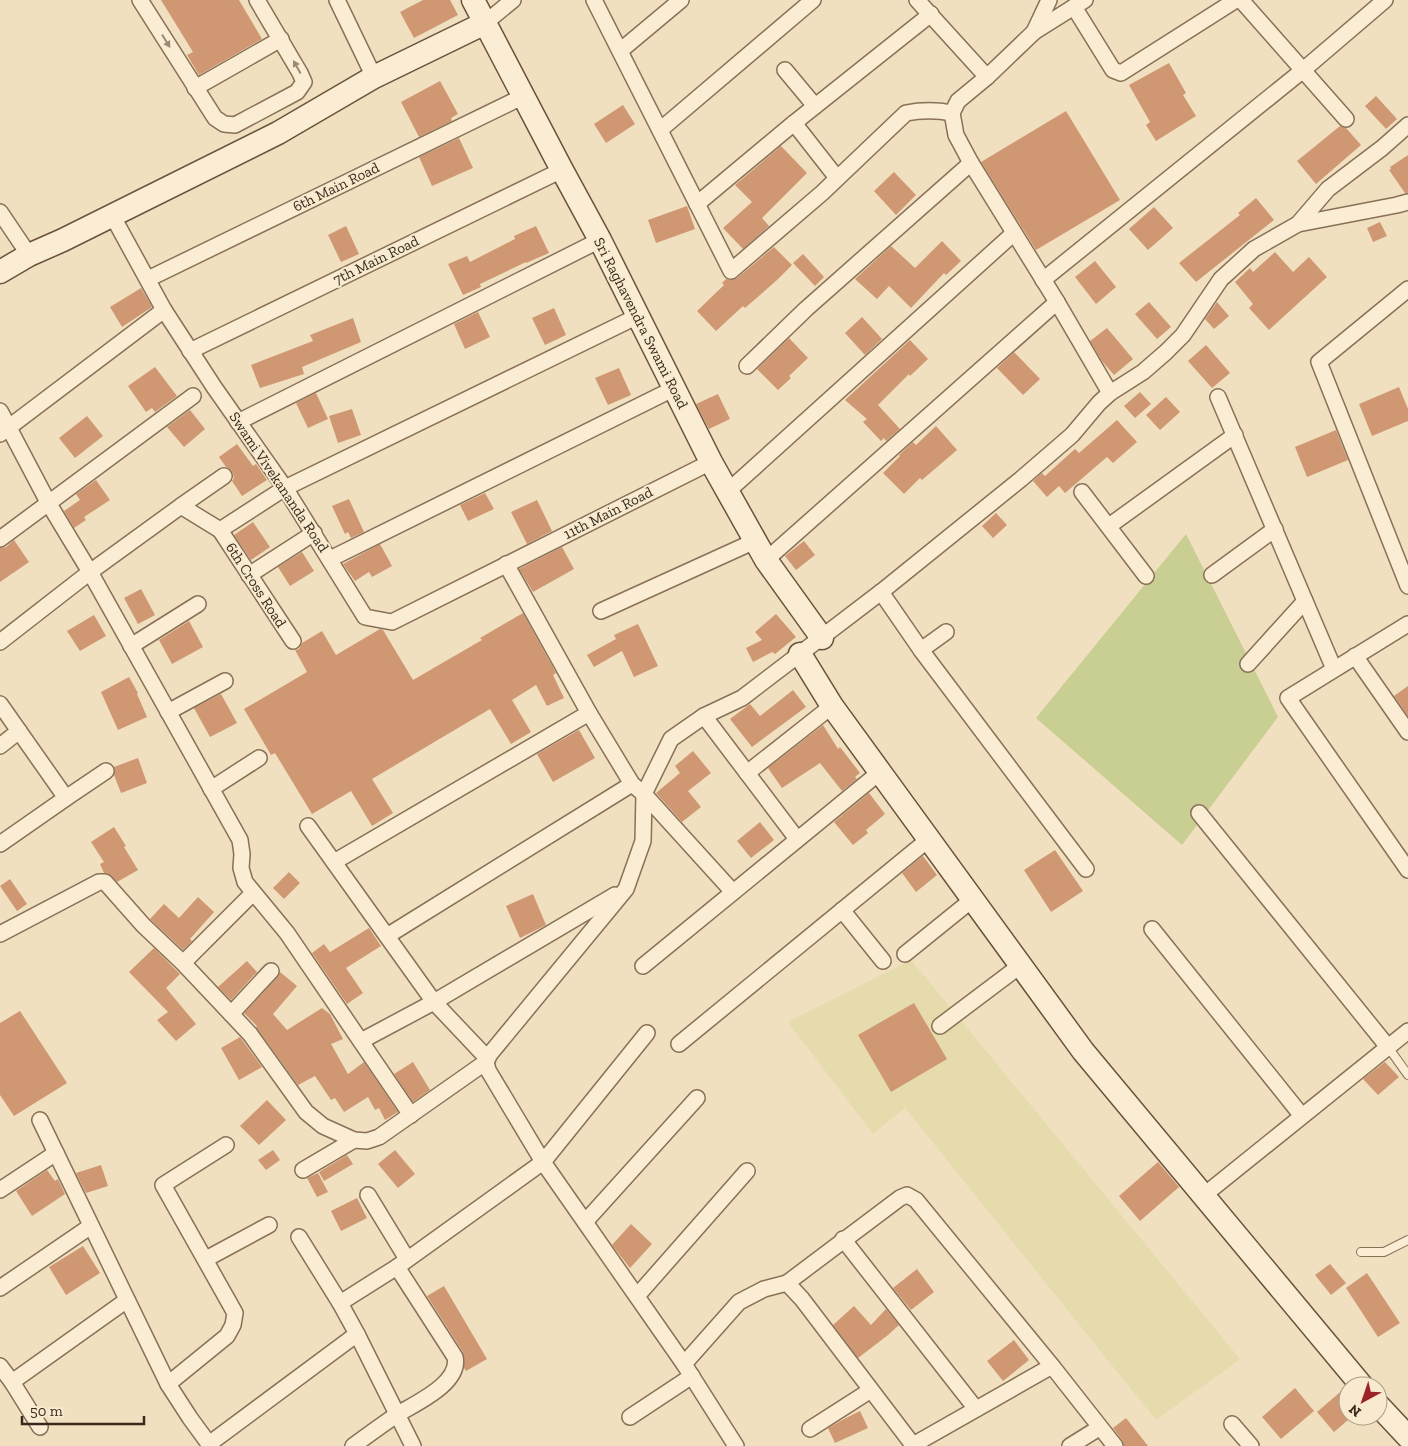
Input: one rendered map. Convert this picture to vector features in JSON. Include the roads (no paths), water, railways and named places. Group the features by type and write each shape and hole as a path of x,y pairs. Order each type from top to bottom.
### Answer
{"street":[{"path":"140,0 215,118 224,124 235,125 297,92 304,82 257,0"},
{"path":"337,0 374,77"},
{"name":"Sri Raghavendra Swami Road","path":"474,0 600,240 710,462 766,560 822,638"},
{"path":"0,272 29,255 63,240 285,128 374,77 485,22 513,0"},
{"path":"594,0 731,270 837,178 906,113 917,110 940,110 952,113"},
{"path":"620,51 681,0"},
{"path":"660,130 813,0"},
{"path":"917,0 987,77"},
{"path":"1034,32 1049,0"},
{"path":"1110,393 1057,302 971,163 956,135 952,113 958,101 987,77 1034,32 1079,4 1113,70 1121,73 1236,0"},
{"path":"1242,0 1302,71 1346,119"},
{"path":"1042,280 1302,71 1385,0"},
{"path":"697,204 794,123 931,14"},
{"path":"196,88 281,39"},
{"path":"785,70 815,106"},
{"name":"6th Main Road","path":"148,279 524,96"},
{"path":"279,101 285,128"},
{"path":"263,110 285,128"},
{"path":"794,123 837,178"},
{"path":"1298,224 1328,189 1382,148 1408,125"},
{"path":"747,366 806,309 971,163"},
{"name":"7th Main Road","path":"190,351 562,170"},
{"path":"0,934 99,882 105,882 143,925 183,963 250,1034 306,1112 323,1126 354,1140 367,1141 379,1137 486,1060 626,889 643,841 644,794 671,739 704,716 742,698 822,638 1060,446 1110,393 1143,372 1183,335 1221,279 1235,264 1254,249 1298,224 1408,202"},
{"path":"0,212 29,255"},
{"name":"Swami Vivekananda Road","path":"112,215 164,310 238,422 285,488 365,617 392,622 506,564"},
{"path":"727,492 1014,233"},
{"path":"238,422 600,240"},
{"path":"1408,289 1319,362 1408,586"},
{"path":"766,560 1057,302"},
{"path":"5,430 164,310"},
{"path":"181,506 220,530 285,488 638,316"},
{"path":"330,559 675,388"},
{"path":"0,539 194,396"},
{"path":"1218,397 1334,669"},
{"path":"0,411 5,430 90,572 240,840 242,877 287,933 411,1115"},
{"path":"1109,526 1235,435"},
{"name":"11th Main Road","path":"506,564 710,462"},
{"path":"0,642 90,572 224,476"},
{"path":"1082,492 1146,576"},
{"path":"1212,575 1275,529"},
{"name":"6th Cross Road","path":"220,530 293,641"},
{"path":"249,575 314,533"},
{"path":"601,611 755,540"},
{"path":"506,564 589,713 632,784 644,794 733,892"},
{"path":"881,592 921,650 1086,869"},
{"path":"1248,664 1305,601"},
{"path":"131,646 198,604"},
{"path":"1408,624 1288,698 1408,870"},
{"path":"921,650 946,632"},
{"path":"800,654 832,706 1083,1051 1354,1376"},
{"path":"1355,656 1408,732"},
{"path":"168,712 225,681"},
{"path":"0,704 66,798"},
{"path":"748,773 832,706"},
{"path":"334,862 589,713"},
{"path":"704,716 797,839"},
{"path":"0,746 19,731"},
{"path":"211,789 259,758"},
{"path":"0,844 106,771"},
{"path":"643,966 880,772"},
{"path":"387,936 632,784"},
{"path":"1199,813 1388,1047"},
{"path":"308,826 434,1002 486,1060 488,1070 543,1162 688,1370 736,1446"},
{"path":"679,1044 929,839"},
{"path":"361,1041 434,1002 626,889"},
{"path":"183,963 253,893"},
{"path":"906,954 973,899"},
{"path":"842,910 883,961"},
{"path":"1152,929 1302,1116"},
{"path":"940,1026 1021,965"},
{"path":"231,1014 271,971"},
{"path":"1204,1196 1408,1031"},
{"path":"340,1304 402,1263 543,1162 648,1033"},
{"path":"585,1222 697,1098"},
{"path":"40,1120 168,1384 210,1445 358,1334"},
{"path":"302,1170 354,1140"},
{"path":"168,1384 227,1336 233,1326 235,1313 163,1185 226,1145"},
{"path":"0,1190 56,1153"},
{"path":"637,1296 747,1172"},
{"path":"353,1446 433,1394 455,1370 456,1362 455,1357 402,1263 368,1195"},
{"path":"630,1417 688,1370 739,1302 764,1290 787,1283 843,1239 907,1195 916,1200 1115,1446"},
{"path":"206,1259 269,1225"},
{"path":"0,1288 91,1226"},
{"path":"299,1237 358,1334 413,1446"},
{"path":"843,1239 976,1409"},
{"path":"787,1283 802,1298 912,1445 1052,1366"},
{"path":"12,1382 127,1300"},
{"path":"0,1366 40,1427"},
{"path":"810,1429 871,1390"},
{"path":"1388,1416 1408,1438"},
{"path":"1232,1424 1251,1446"},
{"path":"1070,1446 1099,1428"}],"lane":[{"path":"1388,1047 1408,1075"},
{"path":"1361,1252 1384,1252 1408,1240"}]}
